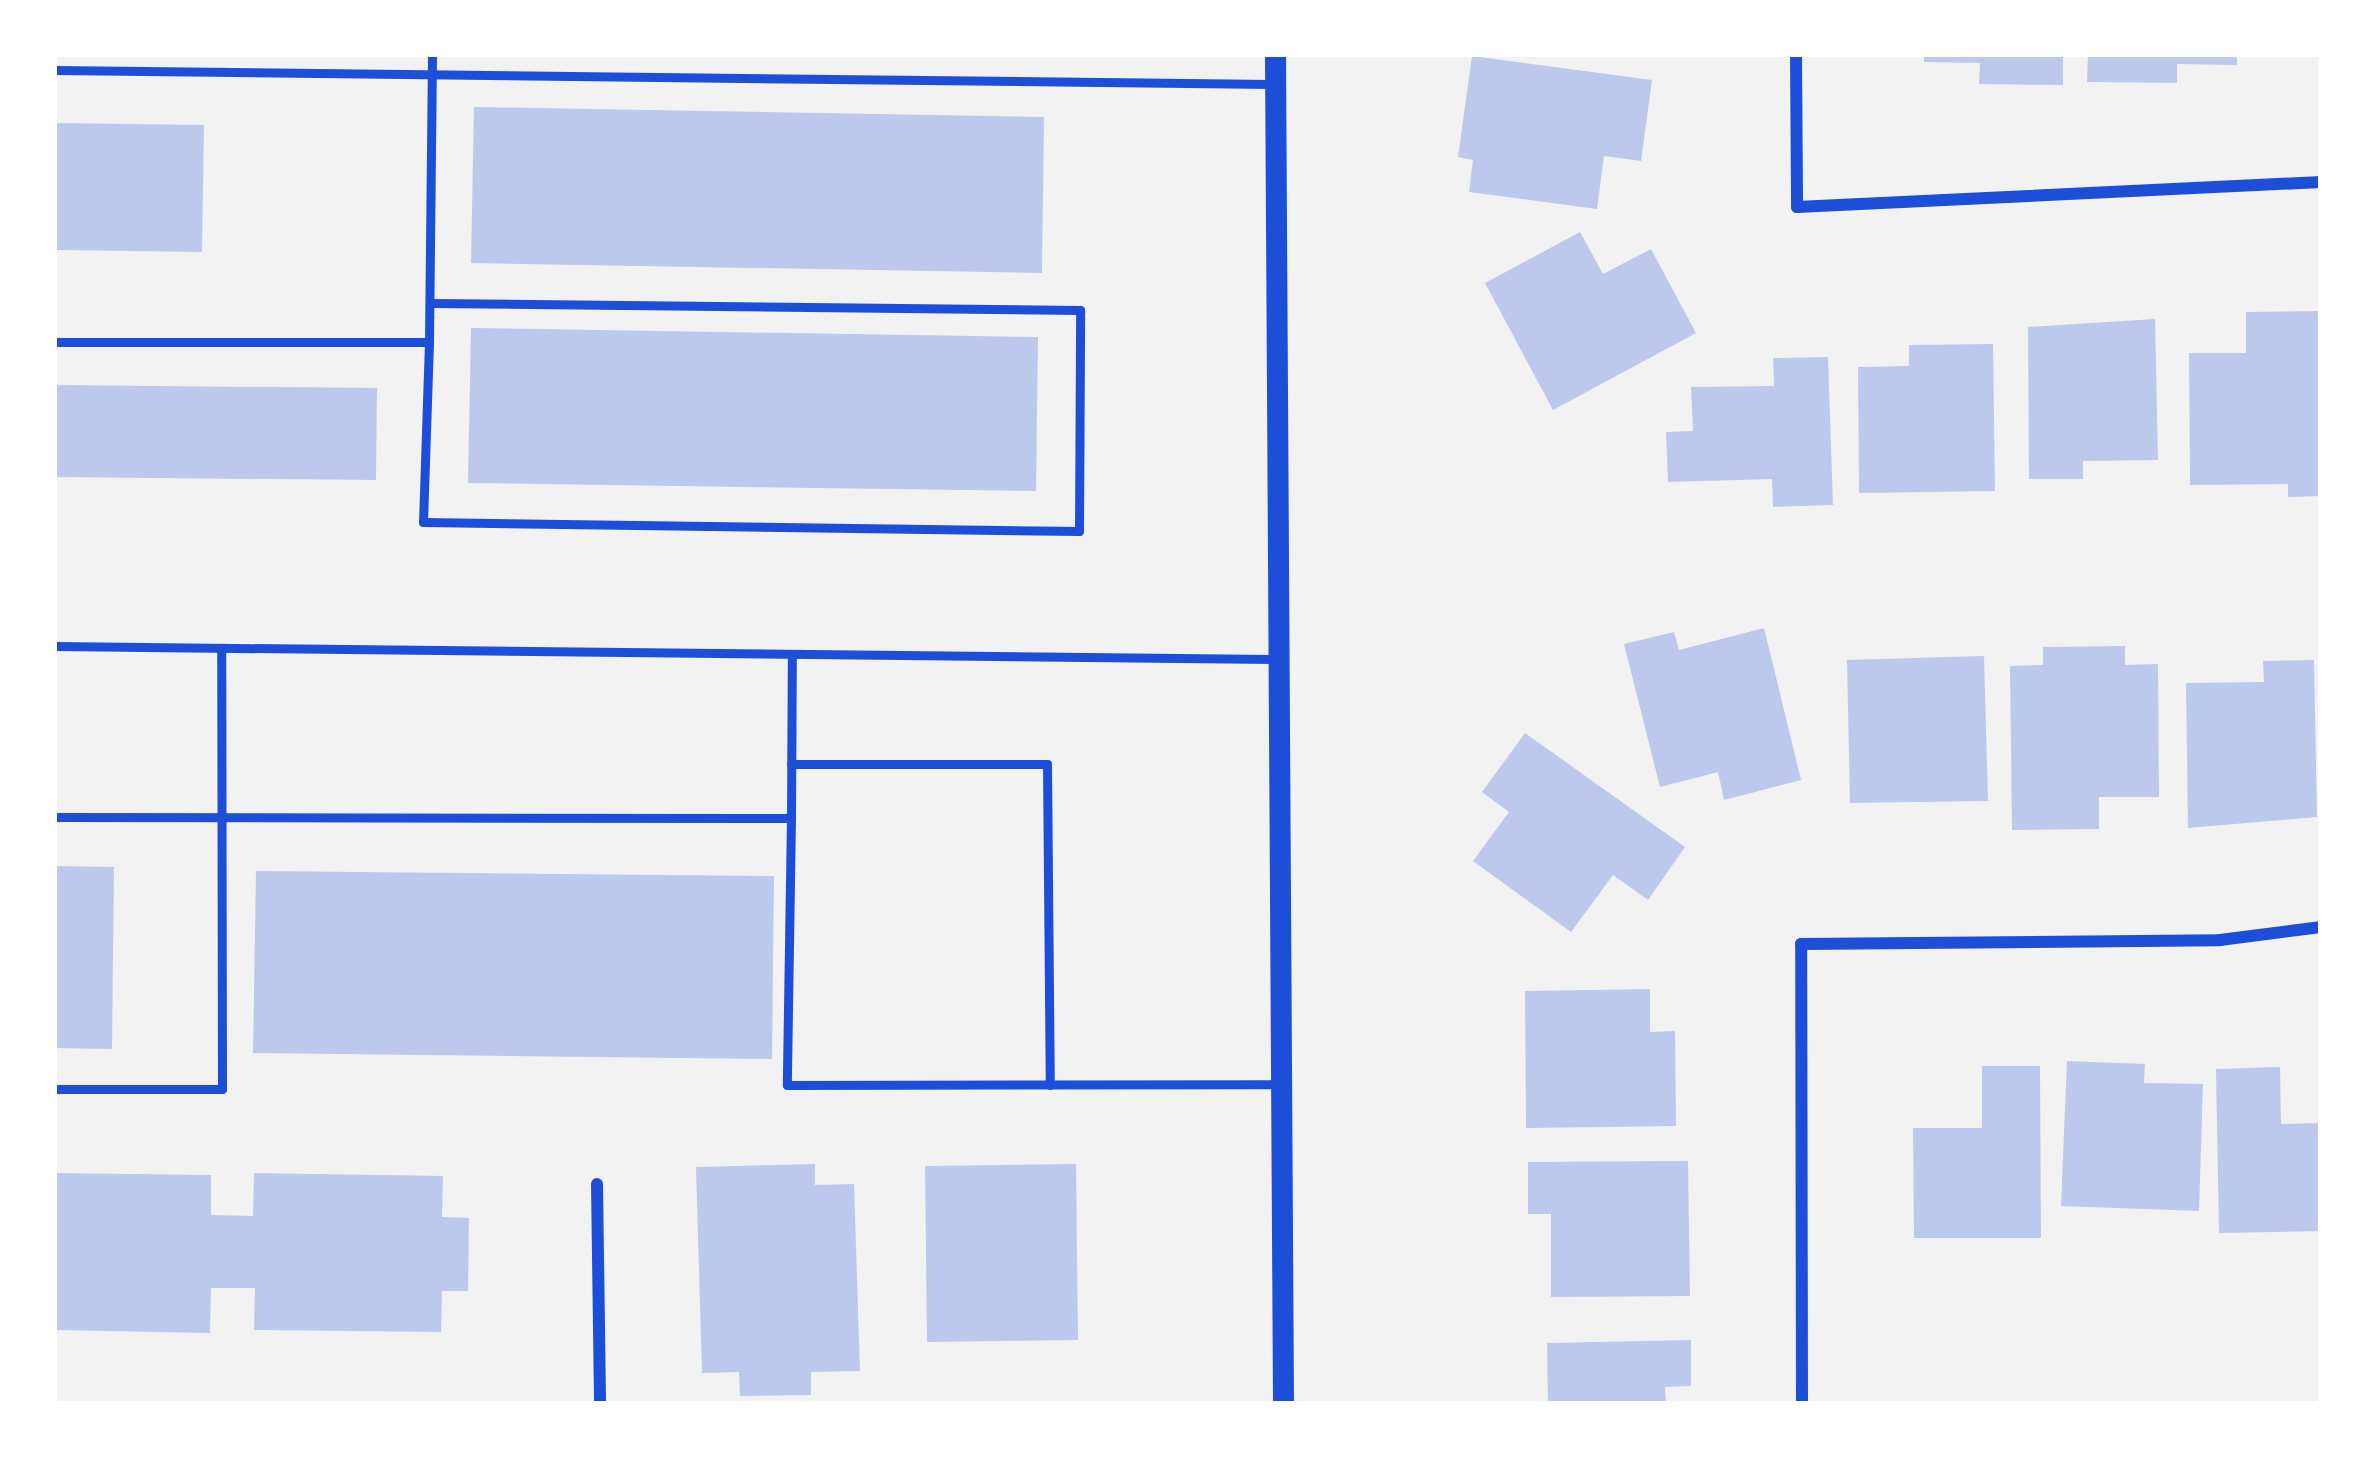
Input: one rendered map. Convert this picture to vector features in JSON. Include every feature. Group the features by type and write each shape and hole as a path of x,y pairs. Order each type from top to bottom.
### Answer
{"street":[{"path":"1275,54 1283,1404"},
{"path":"1796,54 1797,207 2321,182"},
{"path":"1802,1404 1801,944 2220,940 2321,927"},
{"path":"597,1184 600,1404"}],"lane":[{"path":"432,54 432,303 423,522 1079,531 1080,310 432,303"},
{"path":"54,70 1275,84"},
{"path":"54,342 428,341"},
{"path":"54,646 1279,659"},
{"path":"54,1089 222,1089 220,648"},
{"path":"792,653 787,1085 1281,1084"},
{"path":"791,764 1047,764 1050,1085"},
{"path":"54,817 791,818"}],"building":[{"path":"1924,54 2063,54 2063,85 1979,84 1980,63 1924,62"},
{"path":"2088,54 2237,54 2237,65 2177,64 2177,83 2087,82"},
{"path":"1472,56 1652,80 1641,161 1604,156 1597,209 1469,192 1473,160 1458,157"},
{"path":"474,107 1044,117 1042,273 471,263"},
{"path":"54,123 204,125 202,252 54,250"},
{"path":"1580,232 1603,274 1651,249 1696,333 1553,410 1485,283"},
{"path":"2321,311 2321,496 2288,497 2288,484 2190,485 2189,353 2246,353 2246,312"},
{"path":"2155,319 2158,460 2083,461 2083,479 2029,479 2028,327"},
{"path":"471,328 1038,337 1036,491 468,483"},
{"path":"1993,344 1995,491 1859,493 1858,367 1909,366 1909,345"},
{"path":"1828,357 1833,505 1773,507 1772,479 1668,482 1666,432 1693,431 1691,387 1774,386 1773,358"},
{"path":"54,385 377,388 376,480 54,477"},
{"path":"1764,628 1801,780 1724,800 1718,772 1660,787 1624,644 1674,632 1679,650"},
{"path":"2125,646 2125,665 2158,664 2159,797 2099,797 2099,829 2012,830 2010,666 2043,665 2043,647"},
{"path":"1984,656 1988,801 1850,803 1847,660"},
{"path":"2314,660 2317,817 2188,828 2186,683 2264,682 2263,661"},
{"path":"1525,733 1685,847 1648,900 1613,875 1571,932 1473,861 1509,812 1482,792"},
{"path":"54,866 114,867 112,1049 54,1048"},
{"path":"256,871 774,876 772,1059 253,1053"},
{"path":"1650,989 1650,1032 1675,1031 1676,1126 1526,1128 1525,991"},
{"path":"2067,1061 2145,1064 2144,1083 2203,1084 2199,1211 2061,1206"},
{"path":"1982,1066 2040,1066 2041,1238 1914,1238 1913,1128 1982,1128"},
{"path":"2280,1067 2281,1124 2321,1123 2321,1231 2219,1233 2216,1069"},
{"path":"1688,1161 1690,1296 1551,1297 1551,1214 1528,1214 1528,1162"},
{"path":"815,1164 815,1185 854,1184 860,1371 811,1372 811,1395 740,1396 739,1372 702,1373 696,1167"},
{"path":"1076,1164 1078,1340 927,1342 925,1166"},
{"path":"54,1173 211,1175 211,1215 253,1216 254,1173 443,1176 442,1217 469,1218 468,1291 442,1291 441,1332 254,1330 255,1288 211,1288 210,1333 54,1330"},
{"path":"1691,1340 1691,1386 1665,1387 1666,1404 1548,1404 1547,1343"}]}
